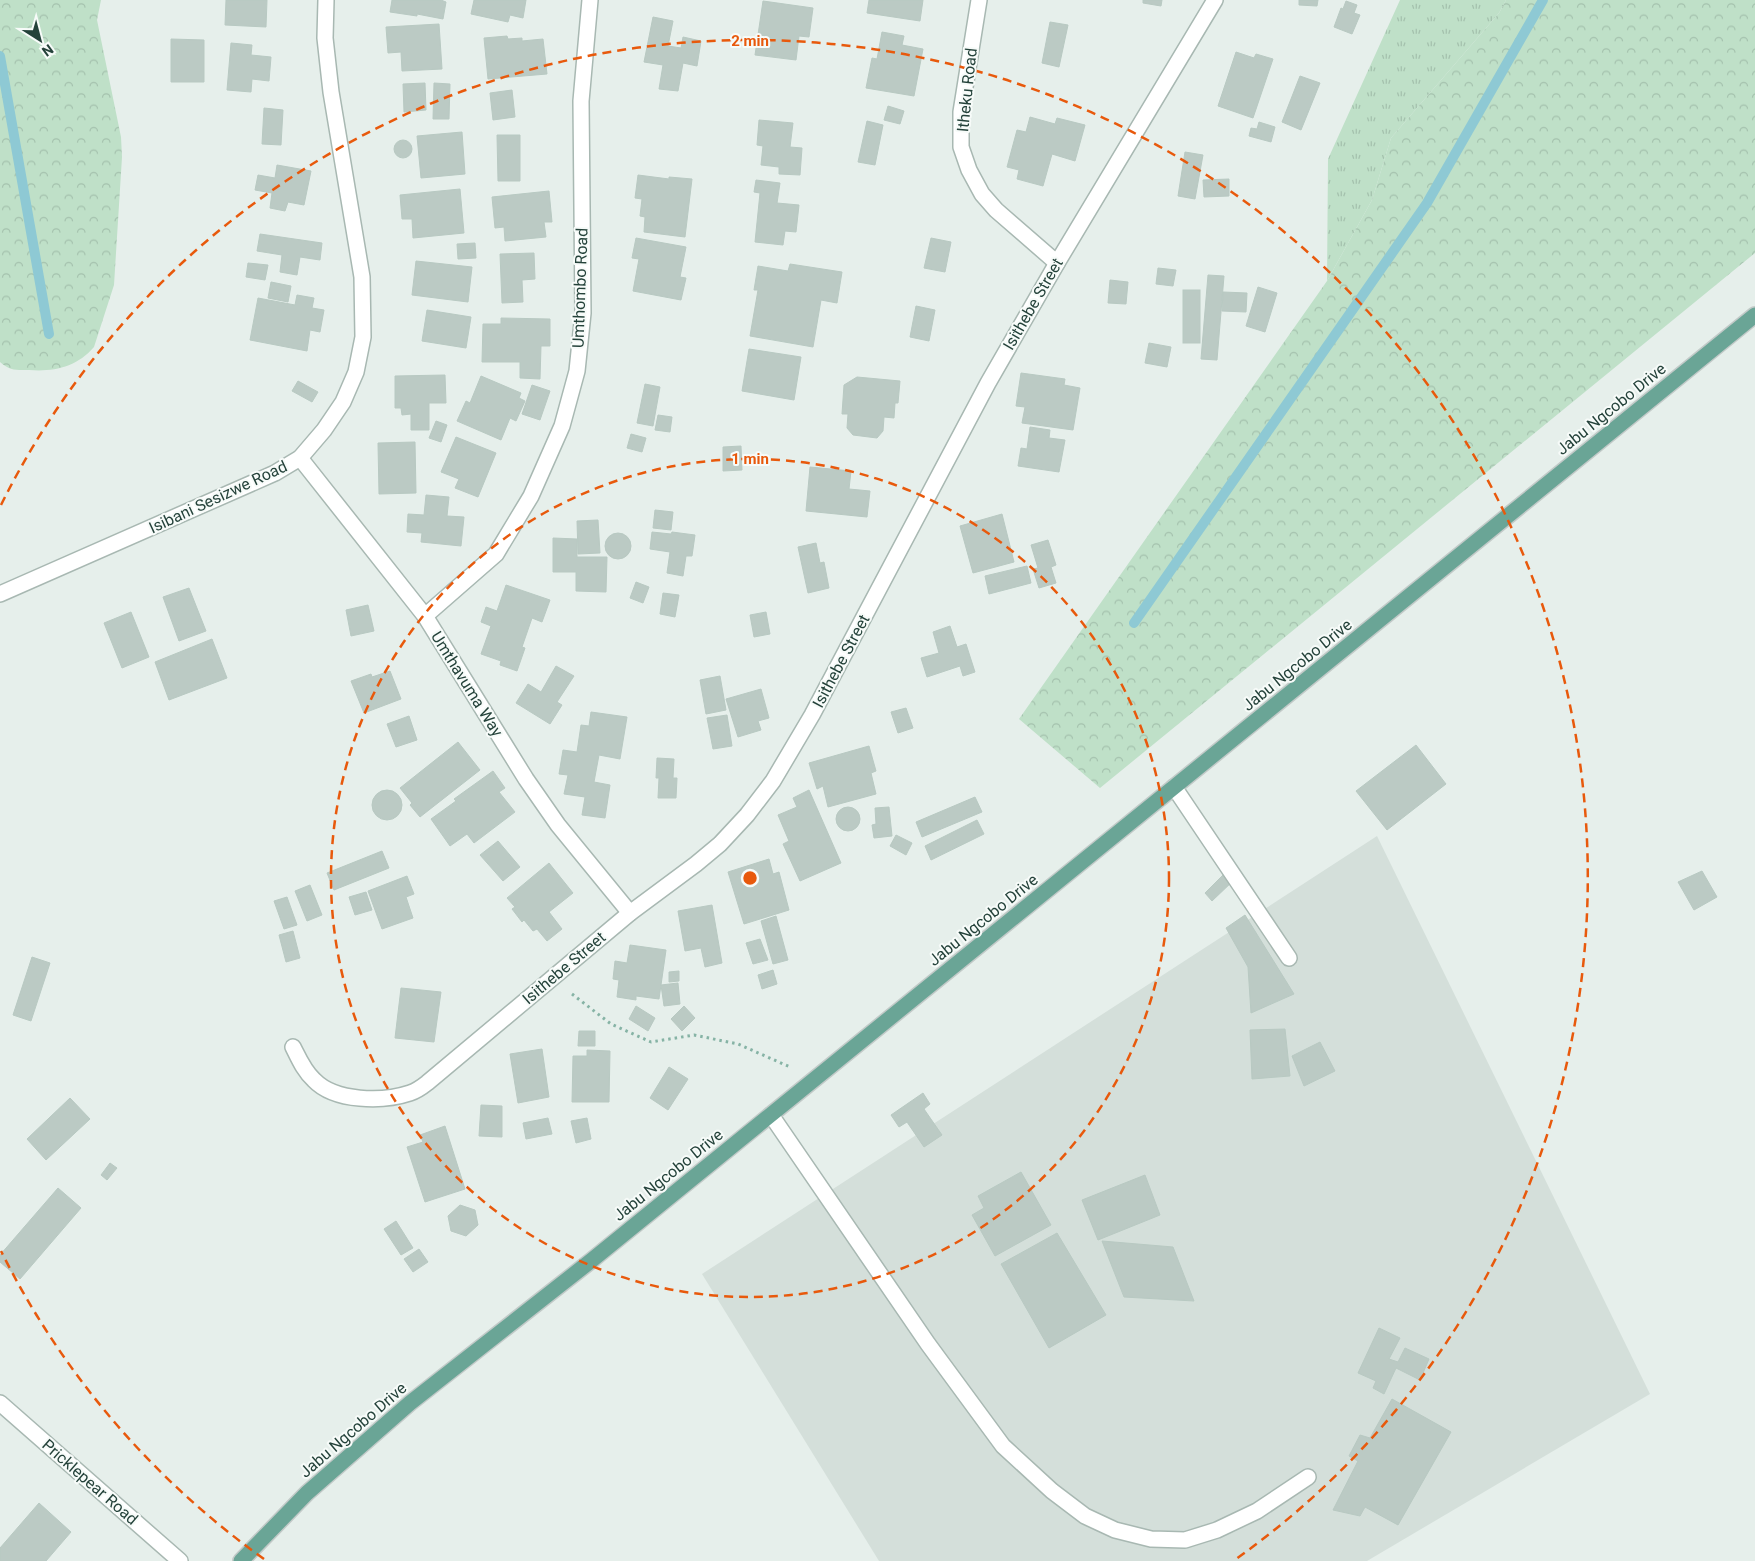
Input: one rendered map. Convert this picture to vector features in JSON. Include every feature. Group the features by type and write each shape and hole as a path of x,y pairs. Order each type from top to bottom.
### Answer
{"main road":[{"name":"Jabu Ngcobo Drive","path":"241,1561 307,1493 410,1403 592,1260 1755,315"}],"street":[{"name":"Isibani Sesizwe Road","path":"0,594 275,474 300,458 324,430 343,402 356,372 363,337 362,277 331,92 325,38 326,0"},
{"name":"Umthombo Road","path":"424,616 496,554 531,496 562,426 577,371 583,313 581,101 590,0"},
{"name":"Itheku Road","path":"979,0 961,112 961,147 969,170 982,194 996,210 1057,262"},
{"name":"Isithebe Street","path":"294,1047 302,1065 313,1079 321,1086 335,1093 385,1099 412,1092 427,1083 630,913 696,864 720,844 747,815 773,781 816,707 988,383 1057,262 1215,0"},
{"name":"Umthavuma Way","path":"300,458 424,616 526,779 558,825 630,913"},
{"path":"1174,787 1288,958"},
{"path":"770,1115 928,1344 1003,1446 1052,1491 1086,1516 1115,1530 1151,1539 1184,1540 1217,1530 1257,1511 1308,1477"},
{"name":"Pricklepear Road","path":"0,1404 180,1561"}],"path":[{"path":"551,978 610,1024 651,1042 694,1035 738,1044 814,1078"}],"shaded area":[{"path":"1377,836 1650,1394 1367,1561 879,1561 702,1274"}],"green space":[{"path":"0,0 101,0 97,20 121,137 122,157 114,285 94,347 73,364 56,369 17,370 7,367 0,362"},
{"path":"1400,0 1506,0 1499,13 1391,138 1372,200 1327,281 1328,159"},
{"path":"1506,0 1755,0 1755,253 1100,788 1019,719 1327,281 1372,200 1391,138 1499,13"}],"building":[{"path":"226,0 267,0 266,27 225,25"},
{"path":"392,0 441,0 446,2 443,19 417,14 417,16 390,12"},
{"path":"474,0 526,0 523,18 510,15 508,22 471,14"},
{"path":"869,0 923,0 920,21 867,13"},
{"path":"1143,0 1162,0 1161,6 1143,3"},
{"path":"1299,0 1318,0 1317,6 1299,5"},
{"path":"763,1 813,8 809,37 799,36 796,60 755,55"},
{"path":"1346,1 1357,5 1354,13 1360,15 1352,34 1334,27 1341,8 1343,9"},
{"path":"653,17 673,21 668,46 681,48 683,37 701,41 697,66 683,63 678,91 659,89 663,65 644,62"},
{"path":"1050,22 1068,25 1059,67 1042,63"},
{"path":"439,24 442,69 402,71 401,52 388,53 386,27"},
{"path":"882,32 904,36 902,45 923,49 914,96 866,88 872,58 877,59"},
{"path":"507,36 508,39 522,38 522,41 543,39 547,74 488,79 484,38"},
{"path":"171,39 204,40 204,82 171,82"},
{"path":"231,43 252,45 251,55 271,57 269,81 252,79 251,92 227,90"},
{"path":"1236,52 1254,58 1256,54 1273,59 1253,118 1218,106"},
{"path":"1300,76 1320,83 1301,130 1282,122"},
{"path":"425,83 426,110 404,112 403,84"},
{"path":"434,83 450,84 449,119 433,119"},
{"path":"512,90 515,117 493,120 490,93"},
{"path":"888,106 904,111 900,124 884,120"},
{"path":"264,108 283,110 281,145 262,144"},
{"path":"1030,117 1055,124 1057,118 1085,125 1075,161 1052,154 1043,186 1017,179 1019,170 1007,167 1017,130 1026,132"},
{"path":"759,120 793,123 790,147 802,148 800,175 779,174 779,167 761,165 763,146 757,145"},
{"path":"867,121 883,125 875,165 858,162"},
{"path":"1259,122 1275,127 1271,142 1249,136 1251,128 1257,129"},
{"path":"462,132 465,174 421,178 417,136"},
{"path":"497,135 520,135 520,181 498,181"},
{"path":"403,140 409,143 412,149 409,155 403,158 397,155 394,149 397,143"},
{"path":"1185,152 1203,155 1195,199 1178,196"},
{"path":"277,165 311,171 304,205 288,202 285,211 270,208 272,193 255,190 258,175 275,178"},
{"path":"638,175 669,179 669,177 692,179 685,237 644,232 645,217 640,216 642,199 635,198"},
{"path":"1229,179 1229,196 1204,197 1203,180"},
{"path":"756,180 780,183 777,203 799,205 796,232 785,231 783,245 755,242 760,193 754,192"},
{"path":"460,189 464,233 413,238 412,219 402,219 400,195"},
{"path":"549,191 552,222 544,222 546,237 505,241 504,227 495,228 492,197"},
{"path":"260,234 322,243 320,260 300,257 297,275 280,272 282,255 257,251"},
{"path":"636,238 686,247 680,277 686,278 681,300 633,291 639,259 632,258"},
{"path":"931,238 951,242 945,272 924,268"},
{"path":"475,243 476,258 458,259 457,244"},
{"path":"534,253 535,279 522,280 523,302 502,303 500,254"},
{"path":"416,261 472,267 468,302 412,295"},
{"path":"248,263 268,265 265,280 246,277"},
{"path":"790,264 842,272 837,303 821,300 813,347 750,336 758,290 754,290 758,266 788,271"},
{"path":"1158,268 1176,270 1173,286 1156,284"},
{"path":"1208,275 1224,276 1217,360 1201,359"},
{"path":"1110,280 1128,282 1126,304 1108,303"},
{"path":"271,282 291,286 288,302 268,298"},
{"path":"1258,287 1277,293 1265,332 1246,326"},
{"path":"1183,290 1200,290 1200,343 1183,343"},
{"path":"1223,292 1247,293 1246,312 1222,311"},
{"path":"297,295 314,298 312,308 324,310 320,332 310,330 307,351 250,340 258,298 295,305"},
{"path":"916,306 935,310 929,341 910,337"},
{"path":"427,310 471,317 466,348 422,341"},
{"path":"501,318 550,319 550,346 541,346 540,379 520,378 520,362 482,362 483,324 501,324"},
{"path":"1149,343 1171,347 1167,367 1145,363"},
{"path":"749,349 801,357 794,400 742,391"},
{"path":"1021,373 1065,379 1064,385 1080,388 1073,430 1022,423 1025,407 1016,406"},
{"path":"445,375 446,403 429,403 429,430 411,430 411,414 402,415 401,408 395,408 395,376"},
{"path":"481,376 521,393 519,398 525,401 516,421 510,418 501,440 457,421 466,401 470,403"},
{"path":"857,377 900,381 898,403 895,403 894,418 884,417 883,431 877,438 853,435 847,428 848,414 842,414 844,385"},
{"path":"298,381 318,392 312,402 292,391"},
{"path":"645,384 660,387 653,426 637,423"},
{"path":"532,385 550,391 540,420 522,414"},
{"path":"658,415 672,417 670,432 655,430"},
{"path":"436,421 447,425 441,442 429,438"},
{"path":"1030,427 1050,430 1049,438 1065,440 1059,472 1018,466 1021,448 1027,449"},
{"path":"631,434 646,438 642,452 627,448"},
{"path":"456,437 496,453 478,497 455,488 459,479 441,472"},
{"path":"415,442 416,493 379,494 378,443"},
{"path":"741,446 742,470 723,471 723,447"},
{"path":"810,467 851,471 849,489 870,491 867,517 806,511"},
{"path":"426,495 449,497 447,516 464,517 461,546 421,542 422,533 407,532 408,514 424,515"},
{"path":"655,510 673,512 671,530 653,528"},
{"path":"1002,514 1014,562 973,573 960,526"},
{"path":"598,520 600,553 578,554 577,521"},
{"path":"652,532 695,535 692,556 686,556 683,576 667,573 670,552 650,549"},
{"path":"618,533 627,537 631,546 627,555 618,559 609,555 605,546 609,537"},
{"path":"553,538 577,539 577,557 607,557 606,592 576,591 576,572 553,572"},
{"path":"1048,540 1056,565 1051,567 1056,583 1039,588 1033,569 1038,568 1031,545"},
{"path":"816,543 820,563 824,562 829,588 808,593 798,547"},
{"path":"1027,566 1031,583 989,594 985,576"},
{"path":"636,582 649,587 643,603 630,598"},
{"path":"506,585 550,600 542,622 532,618 522,647 525,648 517,671 500,665 501,661 481,654 491,626 481,622 486,607 497,611"},
{"path":"189,588 206,631 179,641 163,597"},
{"path":"663,593 679,595 675,617 660,614"},
{"path":"368,605 374,631 351,636 346,610"},
{"path":"131,612 149,657 122,668 104,623"},
{"path":"766,612 770,634 754,637 750,615"},
{"path":"950,626 957,647 966,644 975,672 963,676 960,666 927,677 921,658 939,653 933,632"},
{"path":"212,639 227,678 169,700 155,662"},
{"path":"556,666 574,676 557,702 562,705 550,724 516,703 528,684 541,692"},
{"path":"390,671 401,699 364,713 351,681 371,674 372,677"},
{"path":"720,676 726,710 706,714 700,680"},
{"path":"761,689 769,718 758,721 761,730 738,737 726,699"},
{"path":"906,708 913,728 898,733 891,712"},
{"path":"591,712 627,717 620,759 599,755 594,782 610,785 605,818 582,815 585,797 564,794 568,775 559,774 563,750 577,752 581,725 589,726"},
{"path":"727,715 732,746 713,749 707,718"},
{"path":"409,716 417,740 396,747 387,724"},
{"path":"458,742 480,770 420,817 400,788"},
{"path":"1416,745 1446,784 1387,830 1356,791"},
{"path":"869,746 876,771 871,773 876,794 828,807 823,786 817,789 809,763"},
{"path":"657,758 674,759 673,778 677,778 676,798 658,798"},
{"path":"493,771 505,788 499,792 515,812 474,843 467,834 450,846 431,819 456,801 454,799"},
{"path":"387,790 397,795 402,805 397,815 387,820 377,815 372,805 377,795"},
{"path":"809,790 841,863 800,881 783,844 789,841 778,815 797,807 793,798"},
{"path":"975,797 982,812 922,837 916,822"},
{"path":"848,807 856,811 860,819 856,827 848,831 840,827 836,819 840,811"},
{"path":"889,807 892,836 874,838 872,825 876,824 875,808"},
{"path":"977,820 984,834 931,860 925,846"},
{"path":"896,835 912,843 906,855 890,846"},
{"path":"498,841 520,867 503,881 480,855"},
{"path":"382,851 389,868 334,890 327,873"},
{"path":"769,859 773,874 779,872 789,910 744,924 728,872"},
{"path":"549,863 573,893 549,912 562,929 547,941 537,929 533,931 524,920 522,922 512,909 515,907 507,898"},
{"path":"1702,871 1717,897 1694,910 1678,882"},
{"path":"1226,872 1234,880 1212,901 1205,893"},
{"path":"407,876 414,894 406,897 413,918 382,929 368,891"},
{"path":"310,885 322,915 307,921 295,891"},
{"path":"366,892 372,910 355,915 349,897"},
{"path":"287,897 297,925 284,929 274,901"},
{"path":"712,905 722,963 705,967 701,948 685,951 678,911"},
{"path":"1245,915 1294,994 1251,1013 1248,967 1226,928"},
{"path":"776,916 788,960 773,964 761,921"},
{"path":"293,931 300,958 286,962 279,935"},
{"path":"760,939 768,960 753,964 746,943"},
{"path":"630,945 666,950 659,999 636,996 636,1000 617,997 619,980 613,979 615,961 627,963"},
{"path":"32,957 50,963 31,1021 13,1015"},
{"path":"773,970 777,984 762,989 758,975"},
{"path":"679,971 679,981 669,982 669,972"},
{"path":"678,983 680,1004 664,1006 661,985"},
{"path":"401,988 441,992 434,1042 395,1038"},
{"path":"636,1006 655,1018 648,1031 629,1019"},
{"path":"684,1006 695,1018 682,1031 671,1019"},
{"path":"1285,1029 1290,1076 1252,1079 1250,1030"},
{"path":"579,1031 595,1031 595,1046 578,1046"},
{"path":"1320,1042 1335,1071 1304,1086 1292,1056"},
{"path":"542,1049 549,1097 518,1103 510,1054"},
{"path":"587,1050 610,1051 609,1102 572,1102 573,1056 587,1056"},
{"path":"669,1067 688,1079 668,1110 650,1098"},
{"path":"923,1093 930,1104 924,1109 942,1135 924,1147 907,1122 899,1127 891,1115"},
{"path":"70,1098 90,1119 46,1160 27,1139"},
{"path":"481,1105 502,1106 502,1137 479,1136"},
{"path":"548,1118 552,1134 526,1139 523,1123"},
{"path":"587,1118 591,1139 576,1143 571,1121"},
{"path":"445,1126 465,1189 425,1202 407,1147 423,1142 420,1135"},
{"path":"110,1163 117,1168 107,1180 101,1175"},
{"path":"1021,1172 1051,1225 995,1256 972,1215 984,1208 978,1196"},
{"path":"1145,1175 1160,1215 1098,1240 1082,1200"},
{"path":"58,1188 81,1208 20,1279 0,1262 0,1255"},
{"path":"460,1205 475,1210 478,1225 466,1236 451,1231 448,1216"},
{"path":"396,1221 413,1248 401,1255 384,1229"},
{"path":"1057,1233 1106,1315 1049,1348 1001,1264"},
{"path":"1102,1241 1173,1247 1194,1301 1124,1297"},
{"path":"419,1249 428,1262 413,1272 404,1259"},
{"path":"1379,1328 1400,1338 1389,1359 1398,1362 1405,1348 1429,1359 1420,1380 1396,1368 1384,1394 1373,1388 1376,1381 1358,1373"},
{"path":"1392,1399 1451,1432 1398,1525 1365,1507 1360,1516 1333,1510 1358,1461 1349,1456 1360,1435 1370,1438"},
{"path":"39,1503 71,1532 46,1561 0,1561 0,1548"}],"waterway":[{"path":"1134,623 1427,203 1543,0"},
{"path":"0,56 49,334"}]}
